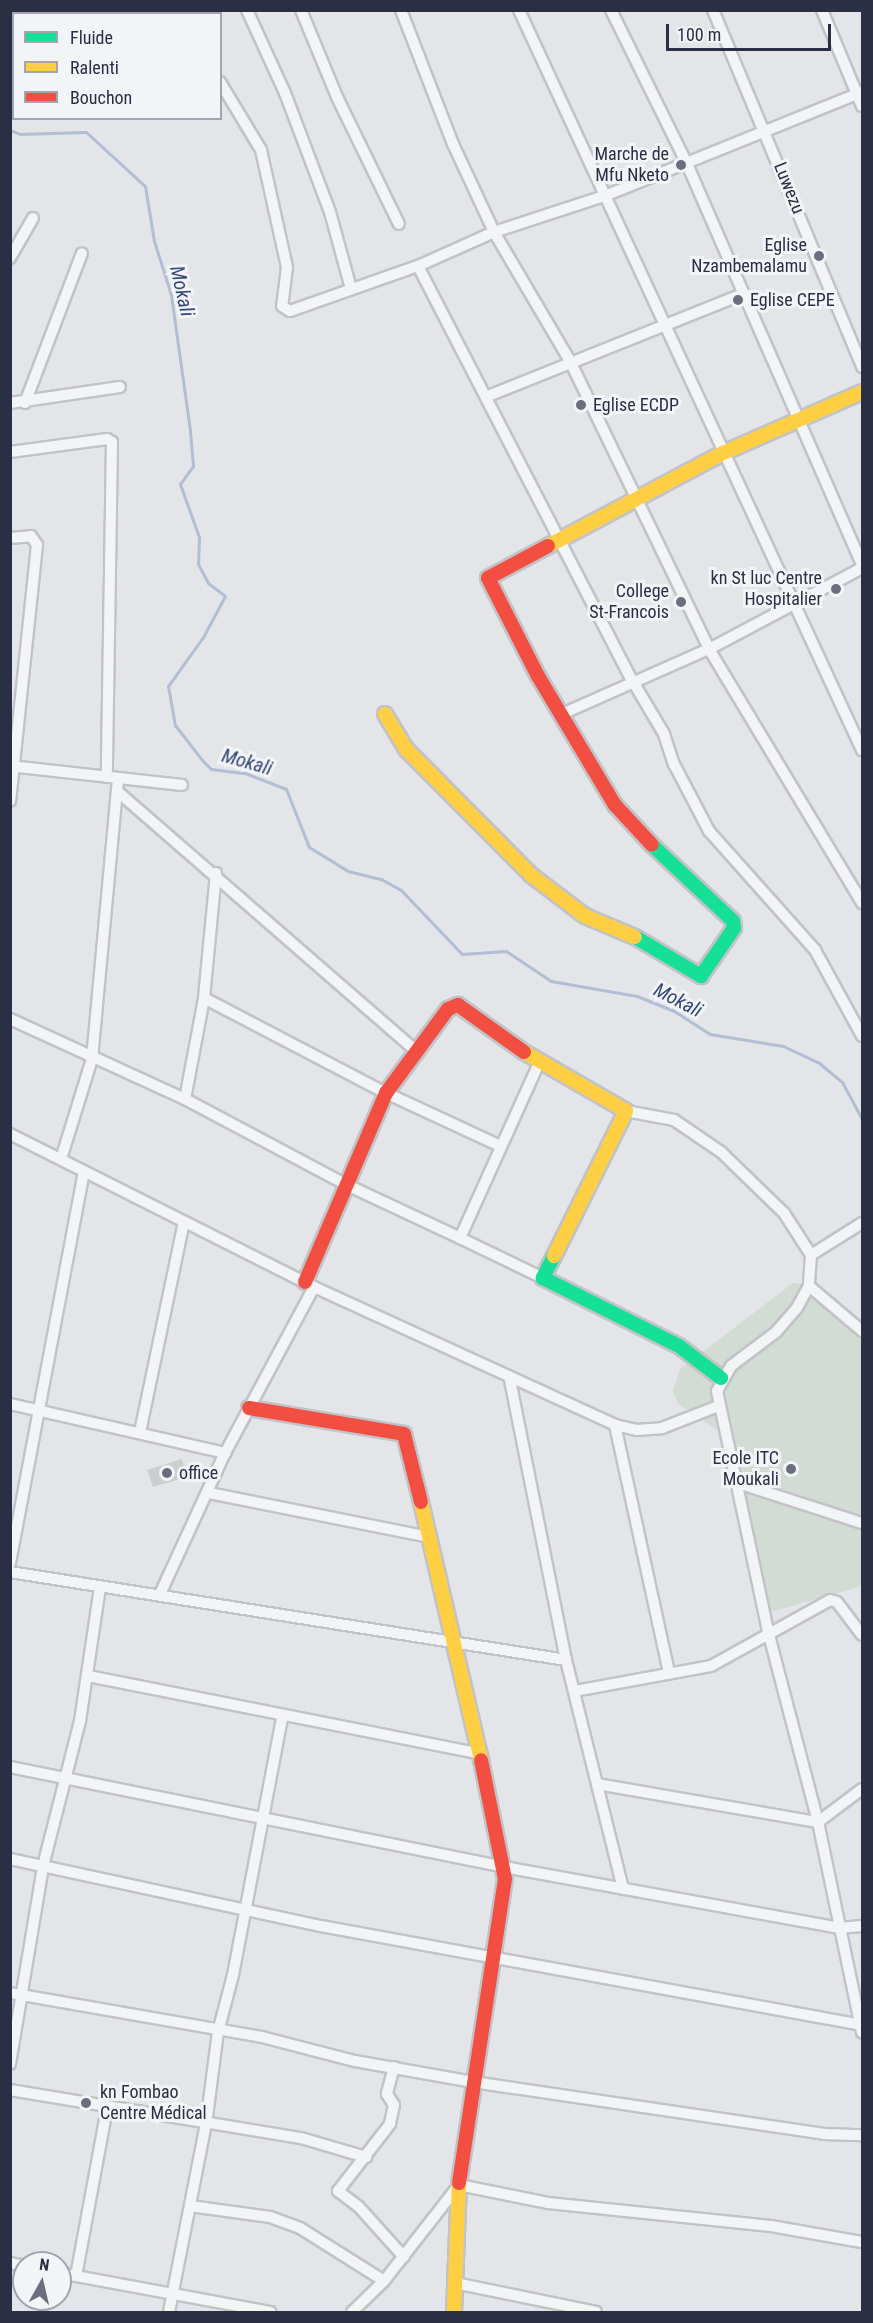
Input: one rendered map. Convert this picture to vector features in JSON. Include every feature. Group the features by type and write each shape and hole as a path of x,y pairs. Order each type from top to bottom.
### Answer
{"street":[{"path":"186,12 196,10"},
{"path":"247,10 330,212 351,289"},
{"path":"301,10 337,97 399,224"},
{"path":"401,10 453,144 494,232 570,361 710,649 862,903"},
{"path":"519,10 666,323 792,605 862,750"},
{"path":"562,714 632,680 710,649 862,566 687,164 611,10"},
{"name":"Luwezu","path":"713,10 767,133 862,367"},
{"path":"822,10 860,93 862,106"},
{"path":"222,85 261,150 287,267 285,310 418,266 494,232 607,195 767,133 860,93"},
{"path":"10,258 33,218"},
{"path":"25,402 82,253"},
{"path":"418,266 488,396 632,680 664,734 674,764 709,831 815,950 862,1036"},
{"path":"488,396 570,361 743,294"},
{"path":"10,403 120,387"},
{"path":"385,714 413,757 531,875 585,916 645,941 701,976 734,928 733,921 684,880 629,824 562,714 488,578 560,536 723,453 862,392"},
{"path":"10,452 107,439 112,442 112,778 117,791 92,1059 61,1160"},
{"path":"10,538 31,536 37,545 10,801"},
{"path":"12,766 182,785"},
{"path":"117,791 216,873 415,1050"},
{"path":"185,1099 204,998 216,873"},
{"path":"204,998 386,1093 500,1146"},
{"path":"10,1859 245,1910 862,2028 818,1822 769,1635 718,1406 721,1378 776,1332 809,1286 811,1255 784,1213 721,1152 674,1120 626,1111 539,1063 458,1005 448,1010 415,1050 386,1093 347,1185 310,1284 225,1453 209,1493 160,1594"},
{"path":"10,1019 92,1059 185,1099 347,1185 543,1278 679,1346 721,1378"},
{"path":"460,1238 539,1063"},
{"path":"543,1278 626,1111"},
{"path":"10,1134 310,1284 510,1380 615,1425 636,1430 662,1428 718,1406"},
{"path":"10,1563 84,1173"},
{"path":"140,1432 183,1222"},
{"path":"811,1255 862,1222"},
{"path":"809,1286 862,1331"},
{"path":"510,1380 566,1660 623,1889"},
{"path":"10,1404 225,1453"},
{"path":"249,1408 404,1434 457,1646 477,1754 504,1867 459,2185 454,2313"},
{"path":"615,1425 669,1673"},
{"path":"735,1482 862,1523"},
{"path":"209,1493 429,1537"},
{"path":"10,1572 160,1594 457,1646 566,1660"},
{"path":"10,2064 16,1994 43,1866 67,1779 88,1676 100,1587"},
{"path":"575,1691 711,1666 830,1600 837,1602 862,1635"},
{"path":"88,1676 282,1717 477,1754"},
{"path":"169,2313 206,2124 218,2032 264,1821 282,1717"},
{"path":"10,1767 264,1821 504,1867 840,1928 862,1926"},
{"path":"597,1784 818,1822 862,1789"},
{"path":"16,1994 473,2082 824,2134 862,2135"},
{"path":"394,2067 387,2094 394,2114 366,2157 338,2191 404,2257"},
{"path":"10,2090 107,2108 301,2138 366,2157"},
{"path":"76,2276 107,2108"},
{"path":"459,2185 548,2203 771,2226 862,2242"},
{"path":"352,2313 384,2281 459,2185"},
{"path":"190,2206 270,2217 300,2228 384,2281"},
{"path":"72,2275 171,2296 270,2313"},
{"path":"455,2283 596,2313"}],"shaded area":[{"path":"793,1283 813,1285 862,1327 862,1586 771,1612 719,1431 678,1404 673,1391 680,1369"}],"building":[{"name":"office","path":"182,1459 187,1477 153,1487 147,1470"}],"waterway":[{"name":"Mokali","path":"10,130 20,134 86,132 145,186 154,241 171,295 190,431 193,466 180,484 199,537 198,564 208,583 225,596 203,637 168,686 175,725 202,760 211,769 245,773 286,789 309,847 348,871 381,879 401,890 462,954 506,951 551,981 637,996 674,1011 710,1034 783,1046 818,1062 842,1082 862,1119"}],"traffic: fast":[{"path":"635,937 701,976 734,928 733,921 652,845"},
{"path":"554,1256 543,1278 679,1346 721,1378"}],"traffic: slow":[{"path":"548,546 723,453 862,392"},
{"path":"385,714 406,749 531,875 585,916 635,937"},
{"path":"524,1052 626,1111 554,1256"},
{"path":"421,1502 481,1760"},
{"path":"454,2312 459,2183"}],"traffic: jam":[{"path":"548,546 488,578 538,676 615,805 652,845"},
{"path":"305,1282 386,1093 448,1009 458,1005 524,1052"},
{"path":"249,1408 404,1434 421,1502"},
{"path":"459,2183 505,1879 481,1760"}],"place":[{"name":"Marche de Mfu Nketo","path":"681,165"},
{"name":"Eglise Nzambemalamu","path":"819,256"},
{"name":"Eglise CEPE","path":"738,300"},
{"name":"Eglise ECDP","path":"581,405"},
{"name":"kn St luc Centre Hospitalier","path":"836,589"},
{"name":"College St-Francois","path":"681,602"},
{"name":"Ecole ITC Moukali","path":"791,1469"},
{"name":"office","path":"167,1473"},
{"name":"kn Fombao Centre Médical","path":"86,2103"}]}
